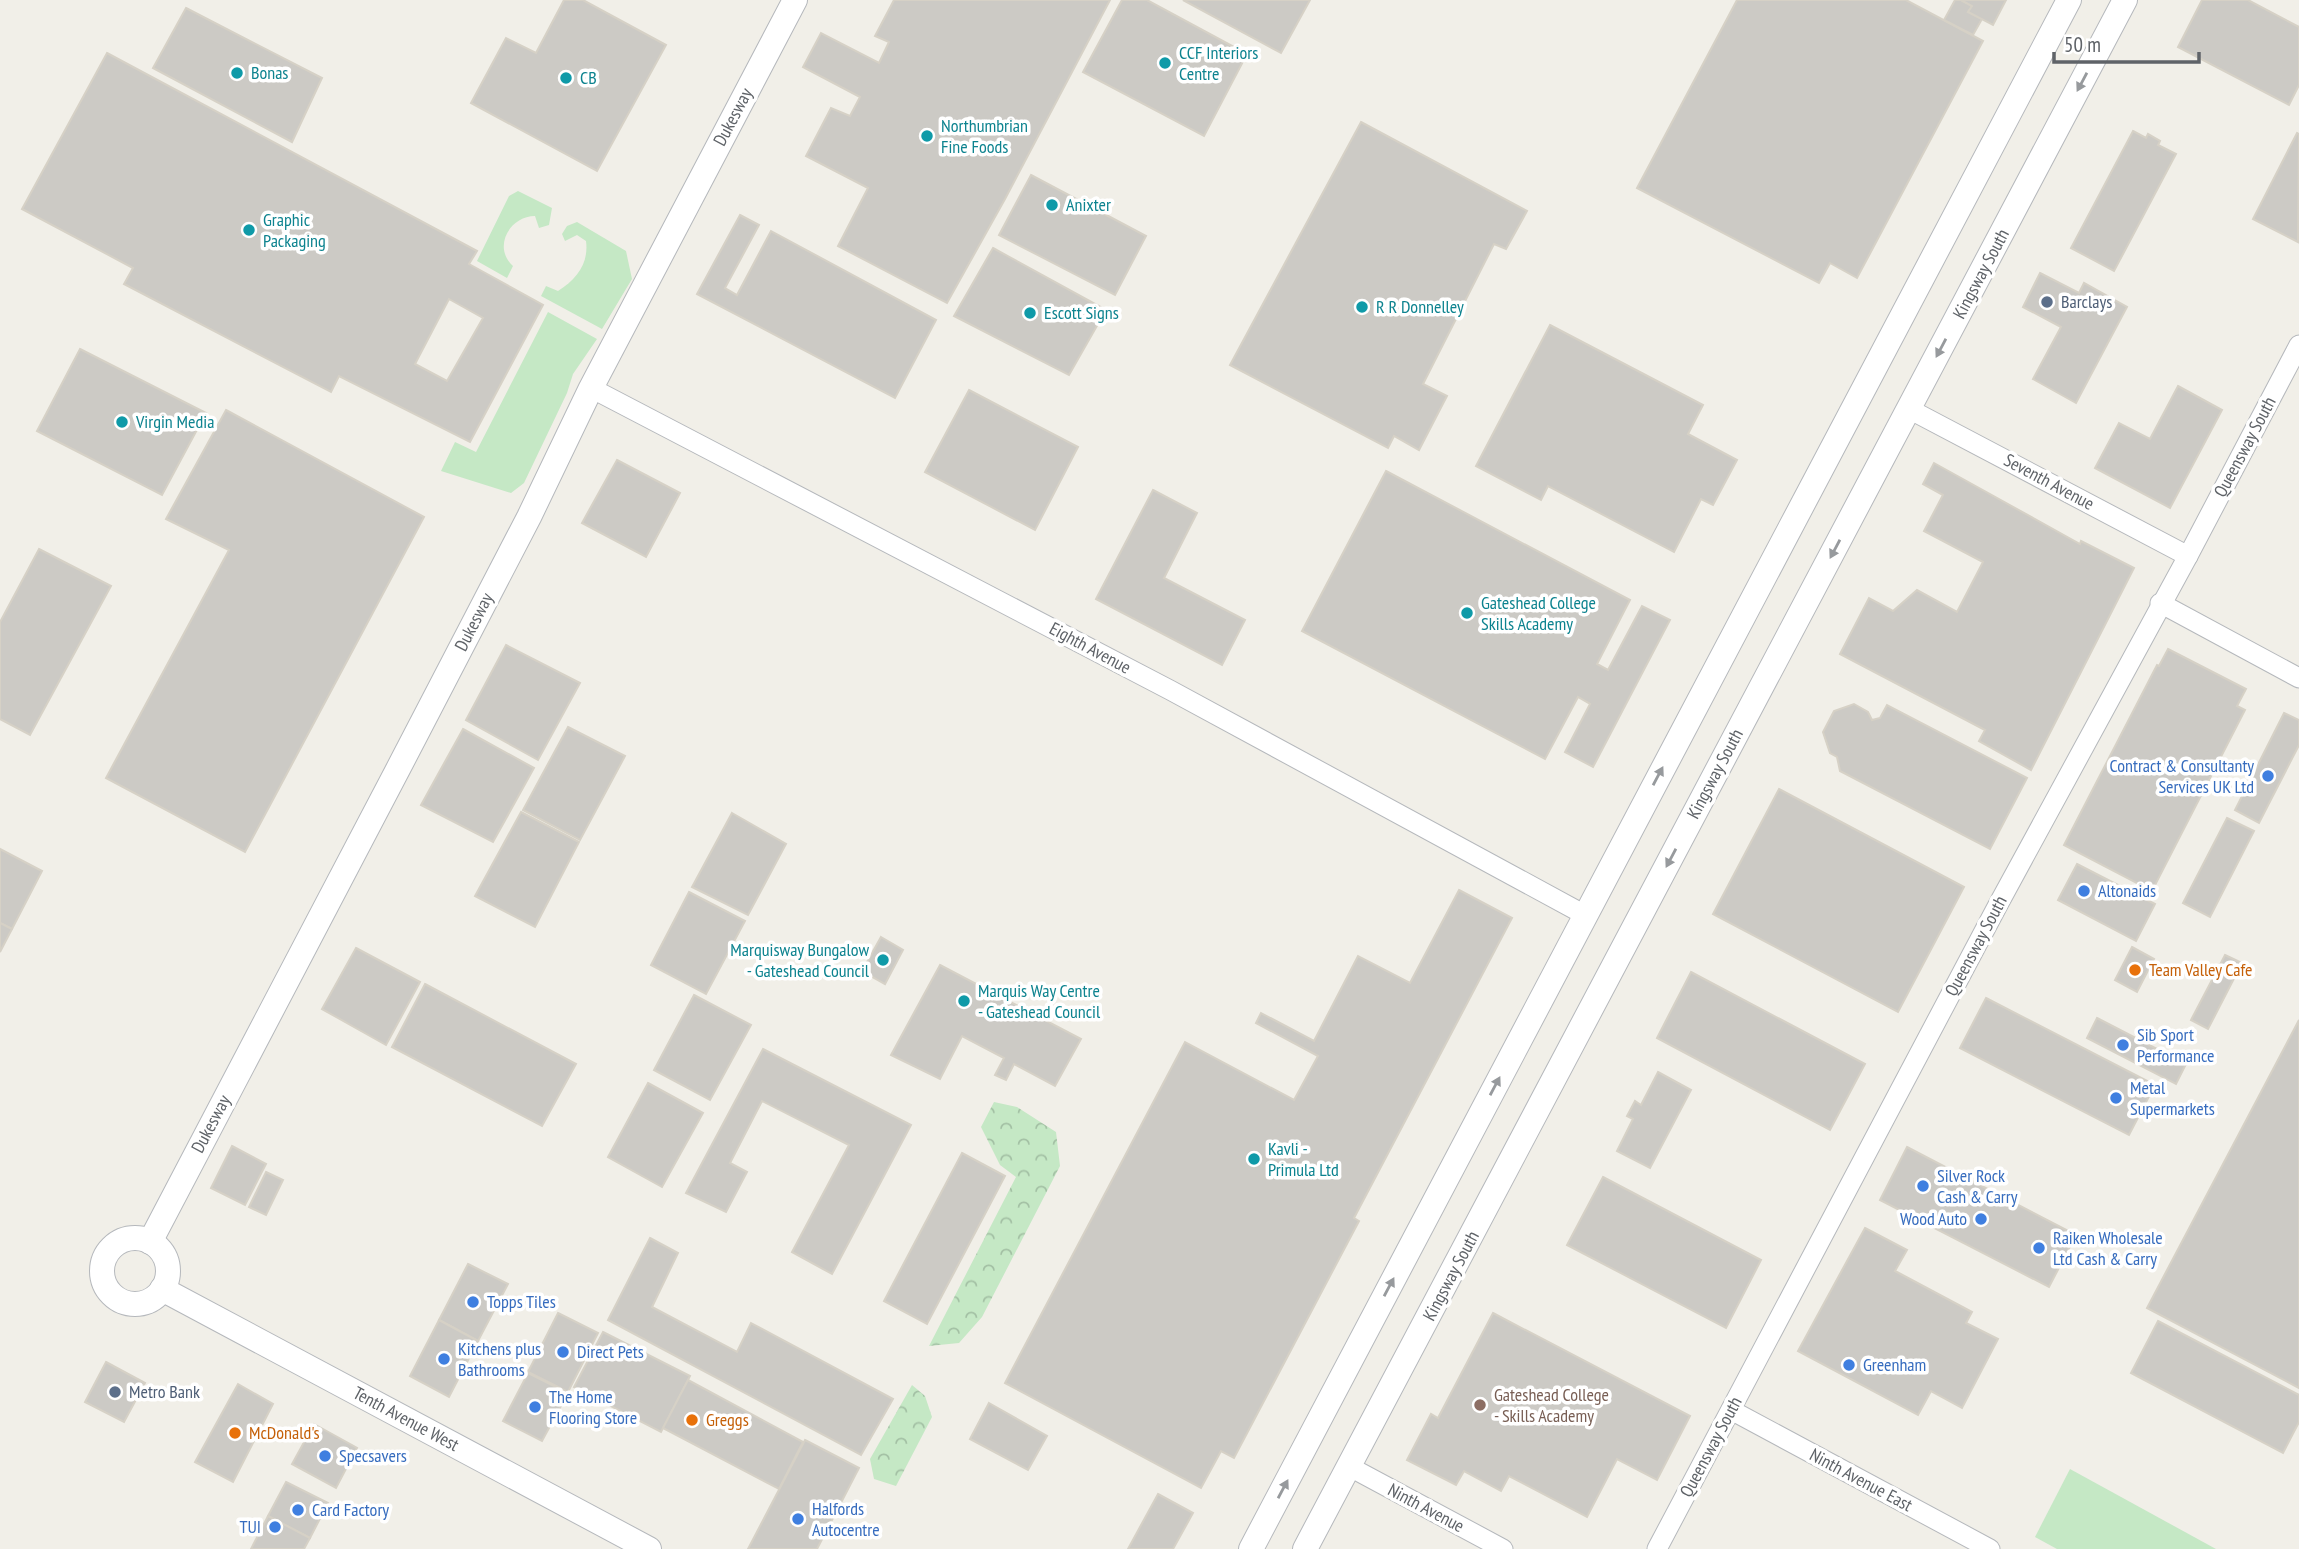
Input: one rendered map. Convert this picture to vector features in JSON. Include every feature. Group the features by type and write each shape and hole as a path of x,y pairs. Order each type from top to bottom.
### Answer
{"street":[{"name":"Dukesway","path":"150,1242 529,517 592,388 795,0"},
{"path":"1251,1549 2069,0"},
{"name":"Kingsway South","path":"1306,1549 2125,0"},
{"name":"Queensway South","path":"1657,1549 1999,902 2188,556 2299,345"},
{"name":"Eighth Avenue","path":"592,388 1182,696 1585,915"},
{"name":"Seventh Avenue","path":"1909,409 2188,556"},
{"path":"2161,603 2299,678"},
{"path":"130,1239 150,1242 161,1251 167,1264 168,1275 162,1289 150,1301 127,1303 111,1294 104,1280 103,1267 107,1254 117,1244 130,1239"},
{"name":"Tenth Avenue West","path":"162,1289 649,1549"},
{"name":"Ninth Avenue East","path":"1731,1410 1990,1549"},
{"name":"Ninth Avenue","path":"1350,1467 1503,1549"}],"green space":[{"path":"518,191 552,208 549,225 539,228 535,216 526,217 518,221 507,234 504,250 513,266 507,278 477,261 509,196"},
{"path":"577,222 626,251 632,279 602,329 541,296 546,286 558,291 580,270 586,256 586,241 577,235 565,241 562,234 567,226"},
{"path":"548,312 597,339 573,374 567,393 524,483 511,493 441,471 455,442 476,452"},
{"path":"994,1102 1017,1107 1056,1132 1060,1166 982,1317 959,1343 929,1346 1016,1177 1000,1165 981,1127"},
{"path":"912,1385 925,1396 932,1417 896,1486 874,1479 870,1459"},
{"path":"2070,1469 2216,1549 2057,1549 2035,1537"}],"building":[{"name":"CB","path":"564,0 583,0 666,45 597,171 471,103 506,38 536,53"},
{"name":"Northumbrian Fine Foods","path":"894,0 1110,0 947,303 838,246 868,188 806,156 831,108 850,116 860,97 803,67 821,33 879,63 889,42 875,36"},
{"name":"CCF Interiors Centre","path":"1122,0 1147,0 1247,54 1204,136 1083,72"},
{"path":"1183,0 1310,0 1281,53"},
{"path":"1737,0 1906,0 1983,41 1857,278 1830,263 1819,283 1637,188"},
{"path":"1955,0 1972,6 1968,12 1982,19 1973,35 1944,20"},
{"path":"1961,0 2006,0 1993,25 1968,12 1972,6"},
{"path":"2202,0 2248,0 2299,27 2299,85 2289,105 2178,47"},
{"name":"Bonas","path":"186,8 322,78 292,142 153,68"},
{"name":"Graphic Packaging","path":"107,53 477,251 469,264 543,305 470,442 339,376 331,392 124,284 133,268 22,209","holes":["449,299 483,318 447,381 415,364"]},
{"name":"R R Donnelley","path":"1361,122 1527,211 1506,249 1494,244 1423,384 1447,396 1419,450 1394,436 1388,448 1230,365"},
{"path":"2133,131 2146,138 2148,134 2160,141 2158,145 2176,154 2114,271 2071,248"},
{"path":"2297,133 2299,134 2298,242 2253,219"},
{"name":"Anixter","path":"1031,175 1146,236 1115,295 999,235"},
{"path":"740,215 759,225 725,288 737,295 771,231 936,320 895,398 697,294"},
{"name":"Escott Signs","path":"993,248 1106,310 1069,375 954,316"},
{"path":"2040,273 2079,293 2084,283 2127,307 2076,403 2033,379 2061,327 2023,307"},
{"path":"1550,325 1703,405 1688,434 1737,460 1713,505 1701,499 1674,552 1548,486 1541,500 1476,466"},
{"name":"Virgin Media","path":"80,349 206,413 162,495 37,431"},
{"path":"2178,386 2222,410 2170,508 2095,468 2119,423 2150,439"},
{"path":"969,390 1078,447 1035,530 925,472"},
{"path":"226,410 424,517 245,852 106,778 229,550 166,519"},
{"path":"617,460 680,493 646,557 582,523"},
{"path":"1934,463 2080,544 2081,541 2134,568 2031,770 1979,741 1985,730 1840,654 1869,598 1893,611 1917,590 1957,612 1983,562 1924,531 1943,495 1923,484"},
{"name":"Gateshead College Skills Academy","path":"1386,471 1630,600 1597,664 1608,670 1642,606 1670,620 1593,767 1565,752 1590,704 1578,697 1545,759 1302,631"},
{"path":"1153,490 1197,513 1164,578 1245,620 1222,665 1096,599"},
{"path":"39,549 111,586 30,735 0,719 0,622"},
{"path":"506,645 580,683 538,760 466,720"},
{"path":"2168,649 2246,689 2237,706 2245,710 2152,891 2064,845 2157,665 2159,666"},
{"path":"1854,704 1868,712 1872,720 1880,718 1887,705 2027,778 1990,849 1840,771 1837,757 1830,753 1823,732 1834,711"},
{"path":"2284,713 2299,720 2299,745 2259,823 2235,810"},
{"path":"568,727 625,756 580,840 523,810"},
{"path":"463,729 534,768 493,842 421,805"},
{"path":"1779,789 1964,887 1898,1012 1713,914"},
{"path":"521,812 579,842 535,927 475,896"},
{"path":"732,813 786,844 748,915 692,887"},
{"path":"2227,818 2254,831 2210,917 2183,903"},
{"path":"0,849 42,871 12,929 0,923"},
{"path":"2077,864 2155,904 2136,941 2058,900"},
{"name":"Kavli - Primula Ltd","path":"1459,890 1512,918 1354,1218 1359,1221 1234,1458 1221,1451 1201,1488 1005,1383 1185,1042 1294,1100 1318,1056 1256,1023 1261,1013 1314,1041 1358,956 1410,983"},
{"path":"689,892 745,921 706,994 651,965"},
{"path":"0,923 12,929 0,952"},
{"name":"Marquisway Bungalow - Gateshead Council","path":"881,937 903,950 885,984 862,971"},
{"path":"2132,947 2154,959 2137,992 2115,980"},
{"path":"356,948 420,982 386,1045 322,1009"},
{"path":"2225,955 2242,963 2208,1029 2191,1020"},
{"name":"Marquis Way Centre - Gateshead Council","path":"940,965 1081,1039 1055,1086 1014,1064 1006,1080 995,1075 1004,1058 962,1036 940,1079 891,1055"},
{"path":"1691,972 1865,1064 1830,1130 1657,1038"},
{"path":"425,984 576,1064 542,1126 392,1047"},
{"path":"694,995 751,1025 710,1100 654,1070"},
{"path":"1986,998 2155,1085 2129,1135 1960,1048"},
{"path":"2097,1018 2186,1064 2176,1084 2087,1038"},
{"path":"2299,1020 2299,1388 2147,1308"},
{"path":"763,1049 911,1125 832,1274 792,1252 849,1145 762,1101 730,1163 747,1172 726,1212 686,1193"},
{"path":"1658,1072 1691,1090 1650,1168 1617,1151 1633,1119 1627,1116 1635,1101 1641,1105"},
{"path":"648,1083 703,1113 662,1187 608,1157"},
{"path":"232,1146 266,1164 245,1205 211,1188"},
{"path":"1907,1147 2076,1235 2049,1287 1880,1200"},
{"path":"962,1153 1005,1176 927,1324 884,1301"},
{"path":"266,1172 283,1180 266,1215 249,1207"},
{"path":"1603,1177 1761,1260 1726,1328 1567,1245"},
{"path":"1865,1228 1907,1250 1895,1271 1972,1312 1966,1323 1998,1339 1962,1408 1931,1391 1918,1415 1798,1351"},
{"path":"650,1238 678,1253 652,1307 737,1352 751,1323 893,1399 861,1455 608,1320"},
{"name":"Topps Tiles","path":"468,1264 508,1284 478,1341 439,1320"},
{"name":"Direct Pets","path":"558,1313 598,1333 568,1392 528,1372"},
{"path":"1493,1313 1690,1416 1657,1480 1617,1459 1587,1517 1509,1476 1501,1491 1464,1471 1456,1485 1407,1460 1431,1414 1438,1418"},
{"name":"Kitchens plus Bathrooms","path":"439,1320 478,1341 449,1397 410,1376"},
{"path":"2158,1321 2299,1395 2299,1422 2283,1453 2131,1373"},
{"path":"603,1332 690,1376 661,1432 574,1387"},
{"name":"Metro Bank","path":"106,1362 145,1383 124,1422 85,1402"},
{"name":"The Home Flooring Store","path":"528,1373 568,1393 542,1441 503,1421"},
{"path":"688,1380 803,1442 779,1489 663,1428"},
{"name":"McDonald's","path":"238,1384 273,1404 233,1482 195,1462"},
{"path":"989,1403 1047,1436 1028,1470 970,1439"},
{"name":"Specsavers","path":"314,1424 357,1448 336,1488 292,1464"},
{"name":"Halfords Autocentre","path":"805,1440 859,1468 817,1549 748,1549"},
{"name":"Card Factory","path":"286,1482 328,1503 310,1538 268,1516"},
{"path":"1158,1494 1193,1513 1173,1549 1128,1549"},
{"name":"TUI","path":"268,1516 310,1538 304,1549 251,1549"}],"place":[{"name":"CCF Interiors Centre","path":"1165,63"},
{"name":"Bonas","path":"237,73"},
{"name":"CB","path":"566,78"},
{"name":"Northumbrian Fine Foods","path":"927,136"},
{"name":"Anixter","path":"1052,205"},
{"name":"Graphic Packaging","path":"249,230"},
{"name":"Barclays","path":"2047,302"},
{"name":"R R Donnelley","path":"1362,307"},
{"name":"Escott Signs","path":"1030,313"},
{"name":"Virgin Media","path":"122,422"},
{"name":"Gateshead College Skills Academy","path":"1467,613"},
{"name":"Contract & Consultanty Services UK Ltd","path":"2268,776"},
{"name":"Altonaids","path":"2084,891"},
{"name":"Marquisway Bungalow - Gateshead Council","path":"883,960"},
{"name":"Team Valley Cafe","path":"2135,970"},
{"name":"Marquis Way Centre - Gateshead Council","path":"964,1001"},
{"name":"Sib Sport Performance","path":"2123,1045"},
{"name":"Metal Supermarkets","path":"2116,1098"},
{"name":"Kavli - Primula Ltd","path":"1254,1159"},
{"name":"Silver Rock Cash & Carry","path":"1923,1186"},
{"name":"Wood Auto","path":"1981,1219"},
{"name":"Raiken Wholesale Ltd Cash & Carry","path":"2039,1248"},
{"name":"Topps Tiles","path":"473,1302"},
{"name":"Direct Pets","path":"563,1352"},
{"name":"Kitchens plus Bathrooms","path":"444,1359"},
{"name":"Greenham","path":"1849,1365"},
{"name":"Metro Bank","path":"115,1392"},
{"name":"Gateshead College - Skills Academy","path":"1480,1405"},
{"name":"The Home Flooring Store","path":"535,1407"},
{"name":"Greggs","path":"692,1420"},
{"name":"McDonald's","path":"235,1433"},
{"name":"Specsavers","path":"325,1456"},
{"name":"Card Factory","path":"298,1510"},
{"name":"Halfords Autocentre","path":"798,1519"},
{"name":"TUI","path":"275,1527"}]}
